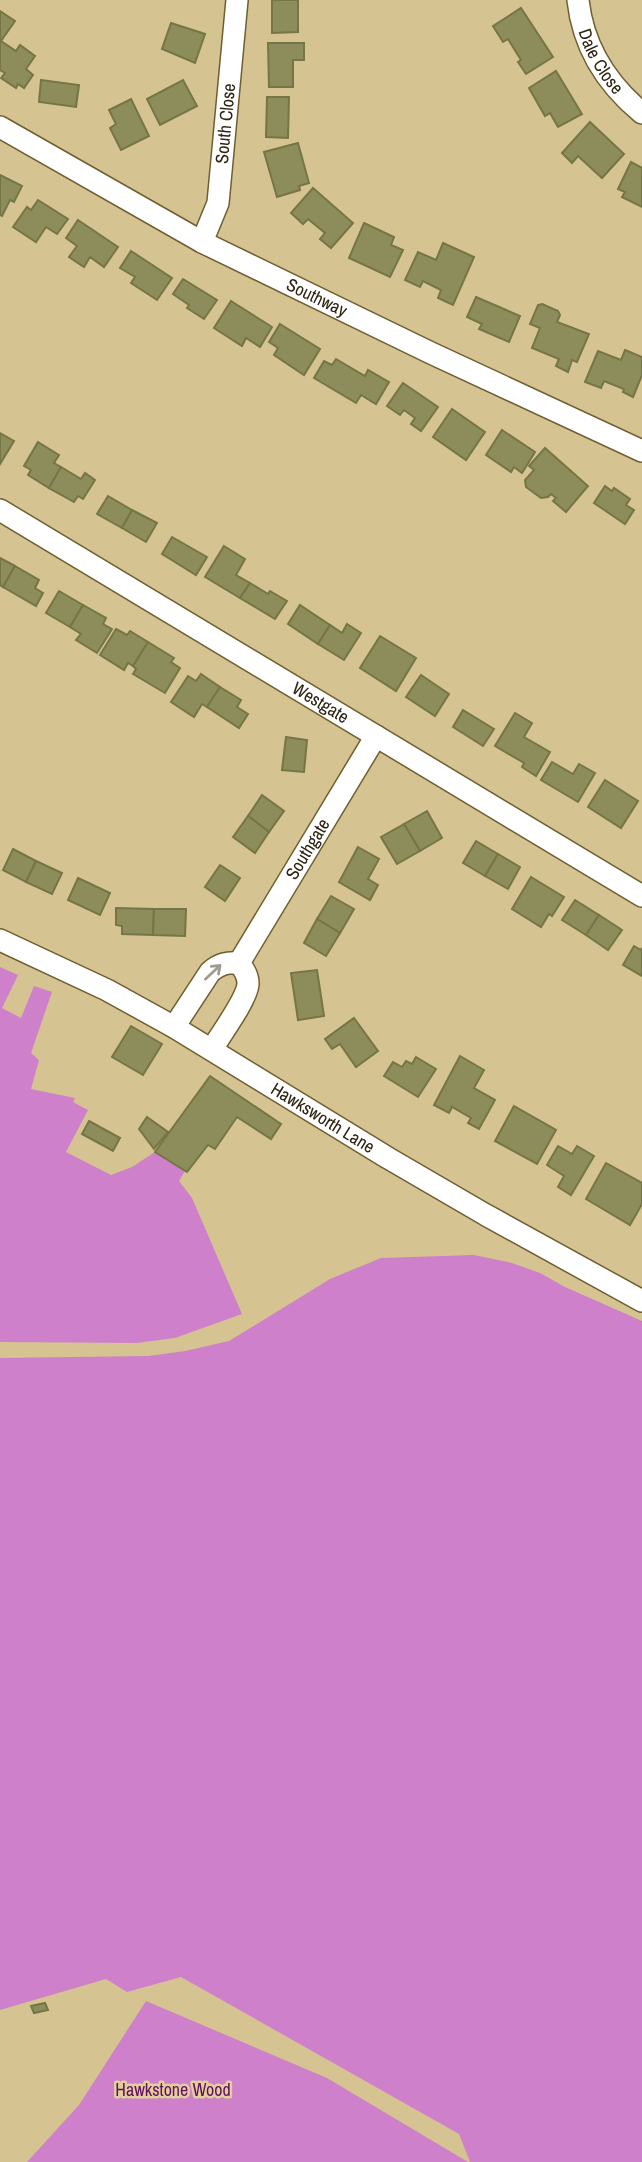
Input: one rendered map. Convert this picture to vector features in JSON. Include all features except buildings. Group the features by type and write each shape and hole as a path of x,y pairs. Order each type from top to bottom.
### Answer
{"street":[{"name":"South Close","path":"202,242 218,203 237,0"},
{"name":"Dale Close","path":"578,0 587,42 598,62 626,99 642,113"},
{"name":"Southway","path":"0,127 202,242 642,451"},
{"name":"Westgate","path":"0,510 642,896"},
{"name":"Southgate","path":"239,963 376,736"},
{"name":"Hawksworth Lane","path":"0,940 107,990 174,1027 388,1158 642,1301"},
{"path":"174,1027 210,972 218,965 239,963 246,973 248,983 245,994 212,1049"}],"green space":[{"path":"0,967 18,975 2,1008 21,1018 34,986 52,992 31,1053 39,1060 31,1089 75,1098 73,1102 88,1110 66,1152 111,1175 132,1167 155,1152 185,1171 179,1181 192,1198 242,1314 175,1338 137,1343 0,1342"},
{"path":"474,1255 512,1263 540,1273 642,1321 642,2162 470,2162 459,2134 181,1977 127,1992 106,1979 0,2010 0,1358 148,1356 185,1351 229,1341 330,1279 381,1258"},
{"name":"Hawkstone Wood","path":"146,2001 327,2078 468,2162 27,2162 79,2105"}]}
